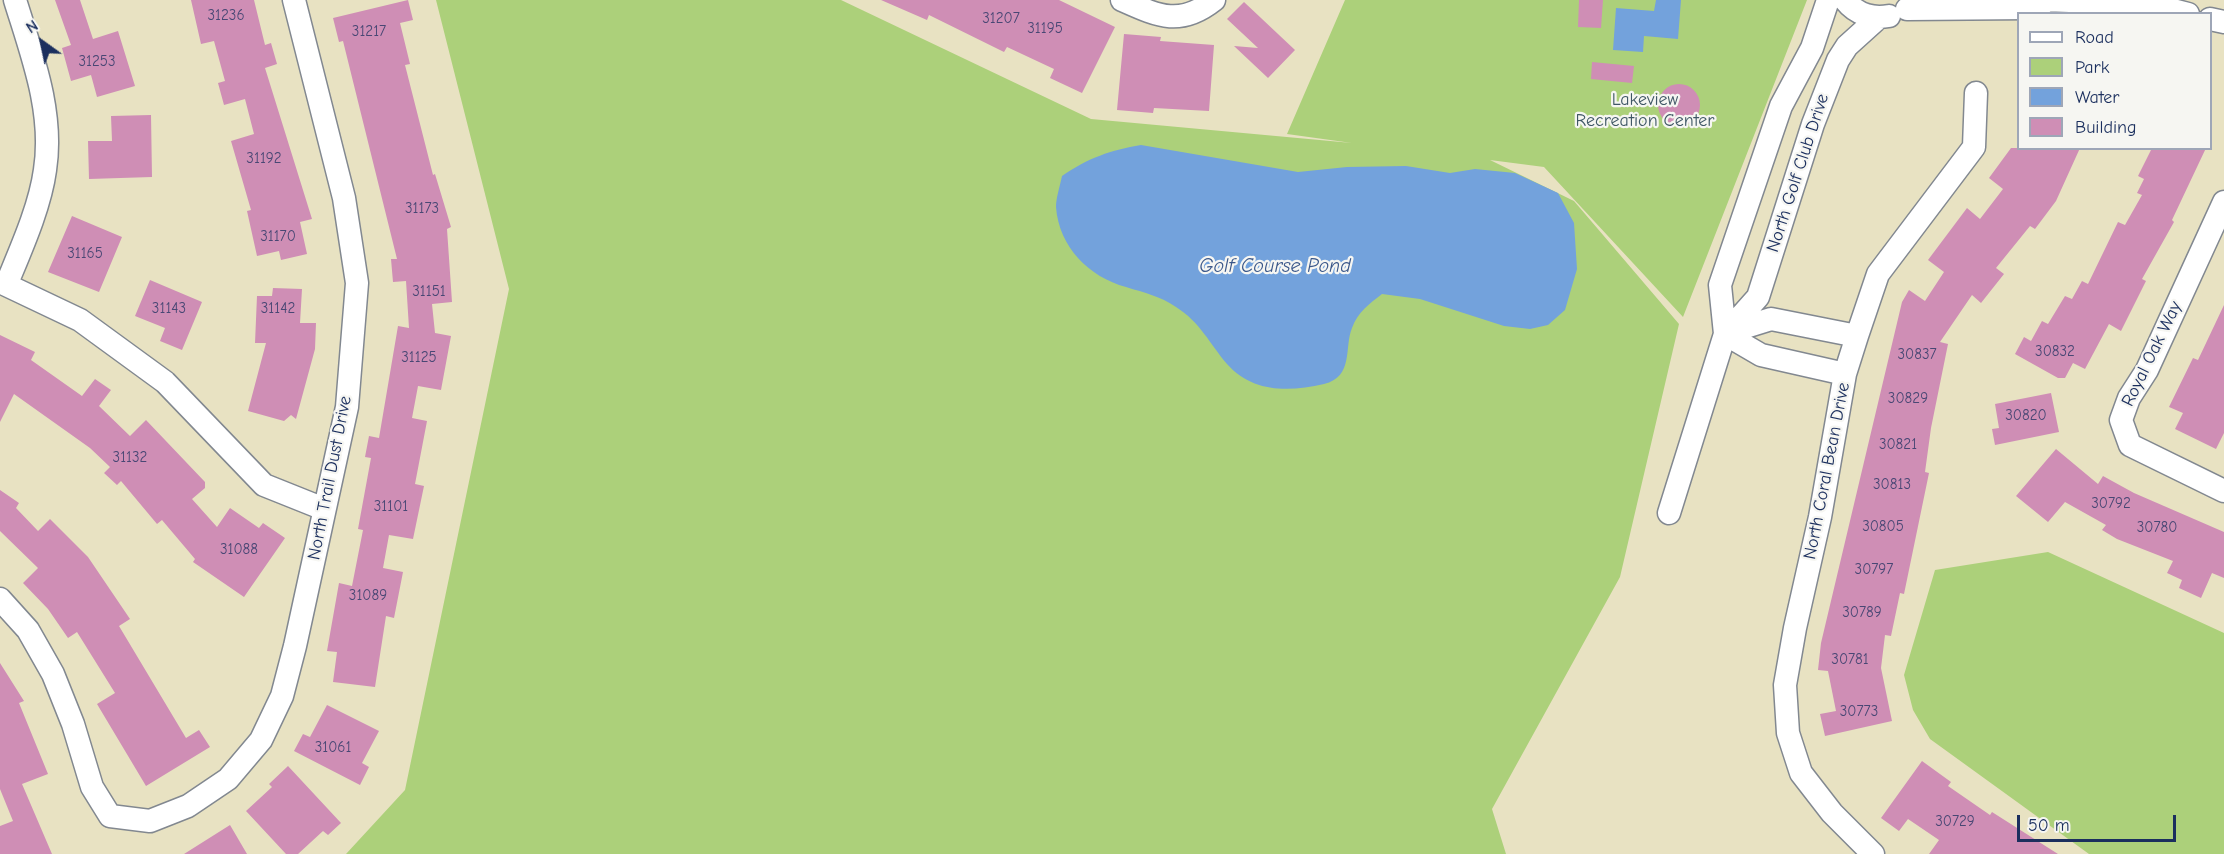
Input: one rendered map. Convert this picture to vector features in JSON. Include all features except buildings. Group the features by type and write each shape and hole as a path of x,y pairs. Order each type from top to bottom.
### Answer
{"street":[{"path":"15,0 41,87 47,129 45,171 24,242 3,283 80,320 165,382 264,485 324,509"},
{"name":"North Trail Dust Drive","path":"0,599 28,630 53,674 73,724 92,787 111,816 150,821 188,806 228,780 261,740 285,686 347,407 357,283 344,198 294,0"},
{"path":"1122,0 1156,16 1174,17 1197,13 1214,0"},
{"name":"North Golf Club Drive","path":"1669,513 1725,334 1720,285 1781,106 1812,48 1828,0"},
{"path":"1845,0 1858,11 1878,18 1913,4 2032,8 2045,1 2150,4 2180,12"},
{"name":"North Golf Club Drive","path":"1725,334 1758,297 1813,124 1838,60 1847,46 1878,18"},
{"name":"North Coral Bean Drive","path":"1873,854 1832,813 1801,773 1788,733 1785,686 1820,517 1845,374 1857,336 1878,273 1974,147 1976,93"},
{"name":"Royal Oak Way","path":"2224,202 2147,370 2129,398 2121,420 2130,445 2224,491"},
{"path":"1725,334 1771,319 1857,336"},
{"path":"1725,334 1761,355 1845,374"}],"green space":[{"name":"Lakeview Recreation Center","path":"436,0 841,0 1091,119 1352,143 1287,134 1345,0 1807,0 1683,317 1544,167 1490,160 1574,201 1679,324 1620,577 1492,809 1506,854 346,854 405,790 509,289"},
{"path":"2048,552 2224,633 2224,854 2089,854 1930,739 1913,710 1904,675 1935,570"}],"water":[{"path":"1656,0 1681,0 1678,39 1644,36 1643,52 1613,50 1616,8 1654,11"},
{"name":"Golf Course Pond","path":"1141,145 1298,172 1347,167 1406,166 1450,173 1475,169 1515,173 1558,193 1574,223 1577,269 1565,310 1548,325 1530,329 1504,326 1420,299 1382,294 1364,309 1354,322 1344,368 1340,375 1324,384 1311,387 1285,389 1260,385 1237,374 1198,326 1184,313 1158,297 1100,276 1078,258 1063,235 1056,207 1062,176 1100,156"}]}
